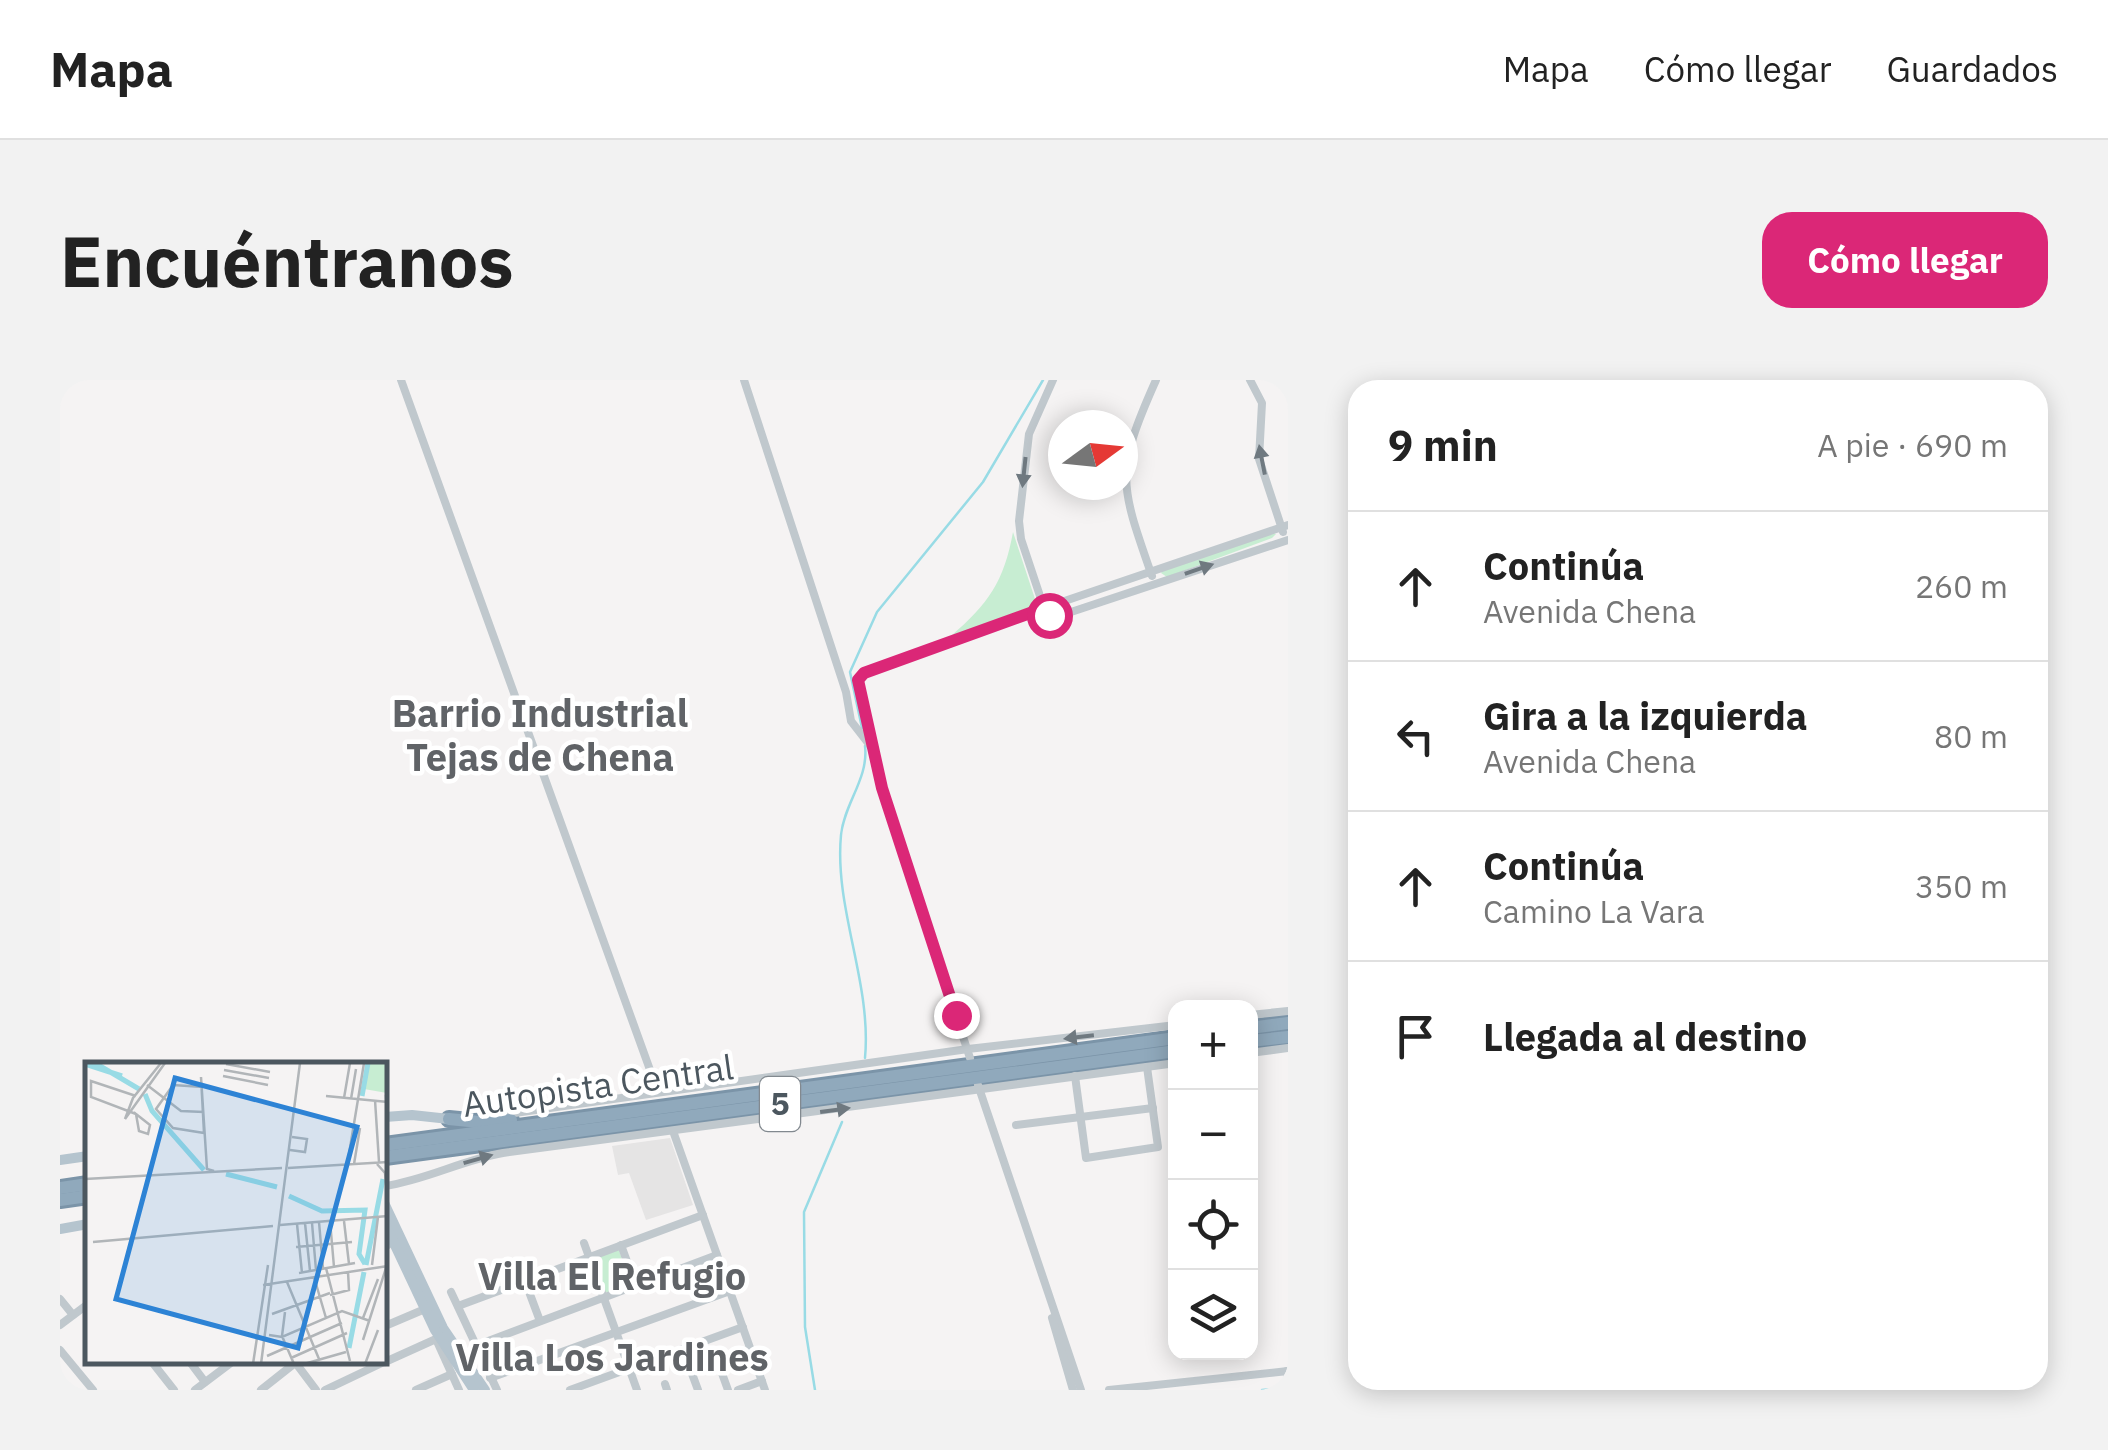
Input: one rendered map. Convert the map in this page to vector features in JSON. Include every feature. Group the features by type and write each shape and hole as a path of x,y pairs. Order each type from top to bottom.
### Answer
{"highway":[{"path":"1258,1027 1288,1023"},
{"path":"1258,1040 1288,1037"},
{"name":"Autopista Central","path":"388,1146 1168,1039"},
{"name":"Autopista Central","path":"388,1157 1168,1052"},
{"path":"448,1119 488,1122 608,1114"},
{"path":"60,1188 85,1184"},
{"path":"60,1200 85,1196"}],"main road":[{"path":"388,1117 448,1119"},
{"path":"60,1160 85,1156"},
{"path":"60,1228 85,1224"},
{"path":"392,1240 436,1334 474,1390"},
{"path":"392,1240 443,1328 486,1390"},
{"path":"388,1258 406,1270"}],"street":[{"path":"401,380 658,1092"},
{"path":"744,380 841,674 851,720 870,745"},
{"path":"1053,380 1031,428 1019,521 1021,539 1044,608 1055,617 1287,540 1260,460 1262,404 1250,380"},
{"path":"1156,380 1132,434 1124,469 1127,502 1156,585"},
{"path":"969,1054 882,788 858,685 861,675 1285,526"},
{"path":"1069,599 1074,612"},
{"path":"1258,1014 1288,1011"},
{"path":"448,1119 1168,1026"},
{"path":"1258,1052 1288,1048"},
{"path":"388,1185 492,1155 1168,1064"},
{"path":"1075,1076 1086,1158 1158,1147 1148,1067"},
{"path":"985,1107 988,1096 999,1086"},
{"path":"979,1087 1077,1390"},
{"path":"1016,1126 1153,1108"},
{"path":"673,1130 764,1386 738,1390"},
{"path":"458,1306 703,1214"},
{"path":"584,1242 637,1390"},
{"path":"620,1245 636,1286"},
{"path":"475,1346 717,1255"},
{"path":"525,1281 540,1321"},
{"path":"490,1378 730,1290"},
{"path":"452,1292 497,1390"},
{"path":"60,1299 73,1315"},
{"path":"60,1326 85,1306"},
{"path":"388,1325 425,1309"},
{"path":"570,1390 743,1327"},
{"path":"388,1360 436,1334 460,1390"},
{"path":"60,1350 92,1390"},
{"path":"154,1365 174,1390"},
{"path":"192,1365 205,1382"},
{"path":"195,1390 227,1365"},
{"path":"264,1389 295,1365"},
{"path":"299,1365 316,1390"},
{"path":"325,1390 379,1365"},
{"path":"719,1365 728,1390"},
{"path":"690,1371 698,1390"},
{"path":"1109,1390 1288,1371 1288,1387"},
{"path":"416,1390 452,1374"}],"shaded area":[{"path":"670,1138 693,1205 646,1220 629,1173 618,1175 612,1146"}],"green space":[{"path":"1013,532 1036,602 951,636 992,591 1005,565"},
{"path":"1276,534 1272,538 1167,577 1161,573 1163,570"},
{"path":"618,1248 631,1283 605,1293 592,1258"}],"waterway":[{"path":"862,728 850,672 877,612 983,482 1043,380"},
{"path":"865,746 863,769 843,824 840,863 863,1002 865,1058"},
{"path":"815,1390 805,1327 804,1212 842,1122"},
{"path":"1262,1390 1282,1388"}],"district":[{"name":"Barrio Industrial Tejas de Chena","path":"540,736"},
{"name":"Villa El Refugio","path":"612,1277"},
{"name":"Villa Los Jardines","path":"612,1358"}],"route":[{"path":"956,1015 882,788 858,680 864,673 1044,608 1049,615"}]}
